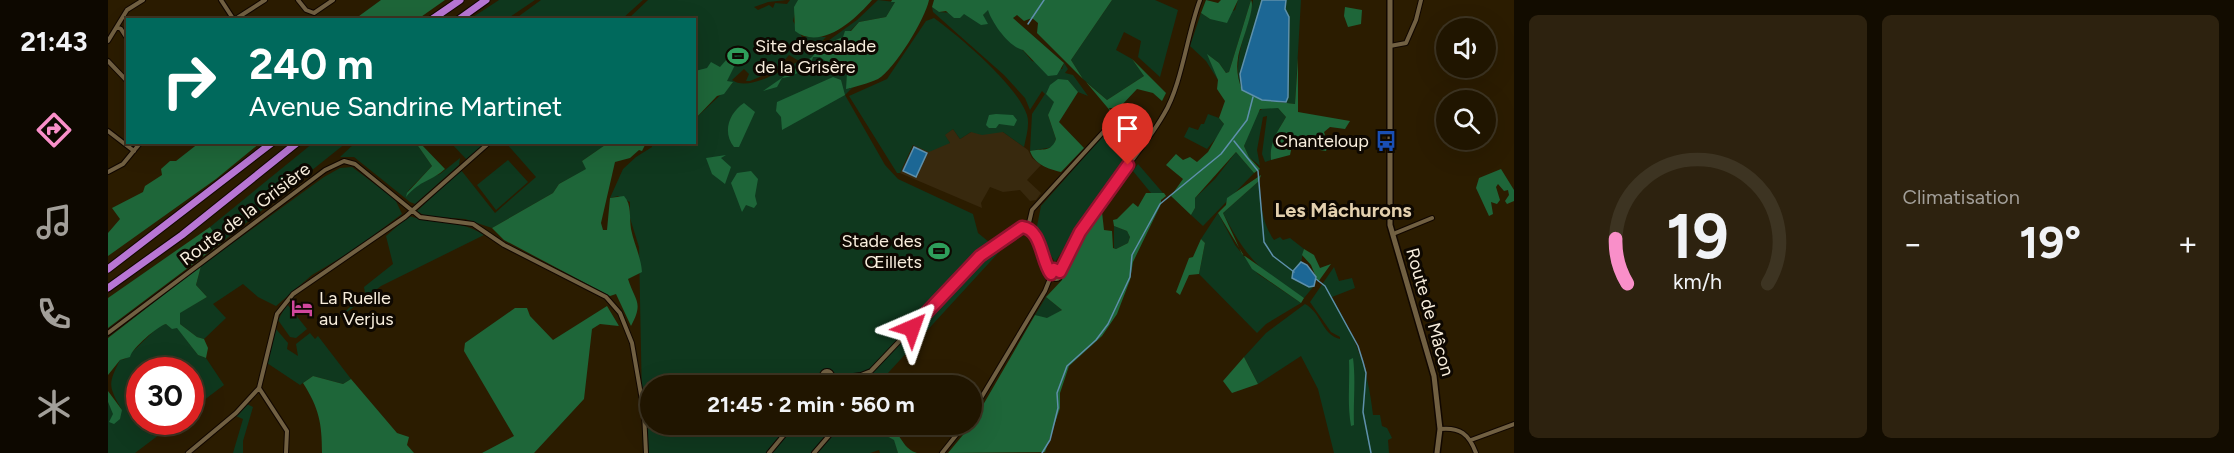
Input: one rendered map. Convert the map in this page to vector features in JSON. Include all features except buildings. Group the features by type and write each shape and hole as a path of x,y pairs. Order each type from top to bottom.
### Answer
{"highway":[{"path":"435,18 460,0"},
{"path":"461,18 486,0"},
{"path":"108,269 270,144"},
{"path":"108,288 182,235 296,144"}],"street":[{"path":"108,41 126,10 143,0"},
{"path":"221,0 233,18"},
{"path":"237,18 265,0"},
{"path":"298,0 306,10 314,13 333,0"},
{"path":"1045,291 1056,279 1092,213 1148,139 1171,101 1200,0"},
{"name":"Route de Mâcon","path":"1390,0 1389,212 1392,234 1429,356 1438,402 1440,429 1437,453"},
{"path":"1390,46 1406,43 1421,0"},
{"path":"117,27 122,29 126,36"},
{"path":"108,61 126,80"},
{"path":"1028,227 1032,210 1116,118 1128,122 1148,139"},
{"path":"108,131 134,151"},
{"path":"108,172 123,164 139,144"},
{"path":"188,453 236,413 259,388 273,329 282,306 301,288 357,253 413,210 488,144"},
{"name":"Route de la Grisière","path":"108,333 335,164 344,161 356,164 420,216 433,220 473,224 504,245 606,297 613,304 632,343 644,412 646,453"},
{"path":"1392,234 1432,218"},
{"path":"1028,227 1036,237 1051,275 1056,279"},
{"path":"861,375 871,371 980,256 1019,228 1028,227"},
{"path":"1043,255 1060,272"},
{"path":"982,396 1045,291 1051,275 1067,256"},
{"path":"824,375 825,371 842,375"},
{"path":"259,388 287,431 286,453"},
{"path":"1471,440 1514,424"},
{"path":"1440,429 1460,430 1471,440 1476,453"},
{"path":"769,453 784,435"},
{"path":"814,453 830,435"},
{"path":"942,453 956,435"}],"shaded area":[{"path":"953,129 960,139 971,132 1003,132 1028,150 1032,158 1041,165 1027,180 1041,193 1036,200 1030,201 1020,190 1003,192 990,187 981,203 982,208 900,173 914,145 950,143 944,135"}],"green space":[{"path":"381,0 445,0 419,18 356,18"},
{"path":"499,0 535,0 508,18 472,18"},
{"path":"541,0 643,0 623,18 516,18"},
{"path":"648,0 787,0 768,2 754,7 758,10 769,5 773,8 775,3 787,4 790,0 798,0 793,21 802,37 826,37 810,54 819,49 832,66 842,61 847,70 849,89 854,86 845,95 885,165 898,179 973,214 978,233 1000,251 886,375 641,375 639,247 630,218 630,202 618,196 610,198 623,169 652,147 652,144 696,144 696,118 733,83 696,109 696,18 629,18","holes":["789,55 799,61 766,78 747,83 732,80 744,69 749,74 746,81 750,81 788,65 783,62"]},
{"path":"798,0 872,0 847,24 826,35 816,37 805,36 795,31 794,7"},
{"path":"878,0 895,2 886,17 859,22 844,37 821,46 857,20"},
{"path":"892,0 929,0 922,19 908,43 893,65 878,79 846,89 847,73 842,62 832,66 820,57 813,57 809,65 801,71 782,78 777,87 763,91 812,57 821,46 843,37 845,31 851,31 859,22 886,17 895,2 891,2"},
{"path":"934,0 1112,0 1071,60 1083,79 1037,33 1038,23 1032,18 1024,21 1017,15 1013,18 1064,63 1057,75 1048,76 1023,50 1012,44 997,28 988,10 983,15 988,24 981,25 964,14 960,18 954,18 946,11 939,12 932,7"},
{"path":"1112,0 1155,0 1178,10 1160,77 1138,57 1141,41 1124,32 1116,50 1132,59 1144,76 1107,100 1083,79 1071,60"},
{"path":"1206,0 1218,3 1221,0 1238,0 1227,23 1210,19 1201,13"},
{"path":"1238,0 1251,0 1229,72 1226,73 1219,63 1208,55 1218,80 1206,61 1190,46 1201,13 1210,19 1235,10"},
{"path":"1251,0 1251,10 1237,62 1242,90 1262,100 1295,104 1298,58 1298,112 1350,121 1345,129 1330,127 1324,132 1328,145 1326,151 1320,150 1316,138 1298,137 1293,141 1290,155 1271,160 1273,142 1286,117 1278,108 1260,109 1244,146 1249,157 1260,169 1254,173 1236,152 1195,198 1195,208 1191,215 1171,196 1183,179 1166,165 1176,154 1183,160 1190,157 1197,162 1208,152 1224,124 1219,118 1225,101 1217,89 1218,80 1207,54 1219,63 1226,73 1229,72"},
{"path":"1253,0 1301,0 1295,104 1269,101 1242,90 1238,67 1239,56"},
{"path":"932,7 939,12 983,15 988,9 1032,61 1062,69 1064,63 1068,69 1065,73 1073,75 1088,96 1078,92 1068,80 1048,115 1056,139 1053,147 1030,151 1032,114 1045,94 1042,91 1030,110 1025,98 1004,75 933,12"},
{"path":"1345,7 1362,10 1361,24 1348,27 1344,16"},
{"path":"934,18 986,62 1012,90 1027,115 1024,147 1003,132 982,135 971,132 960,139 953,129 945,135 950,143 929,152 913,145 900,173 897,173 849,96 887,79 926,21"},
{"path":"736,56 738,59 727,81 733,82 724,94 717,96 696,118 696,71 707,68 711,62 720,67 727,59 731,61"},
{"path":"1132,59 1166,93 1162,101 1153,93 1137,89 1119,108 1109,108 1112,113 1086,82 1107,100 1144,76"},
{"path":"833,77 841,80 845,95 782,130 781,117 776,111 777,102"},
{"path":"1058,79 1068,80 1078,92 1059,122 1084,148 1061,172 1038,163 1030,151 1049,148 1056,139 1048,115 1054,102 1046,94 1050,85"},
{"path":"744,103 755,112 739,147 734,147 728,135 729,123 734,112"},
{"path":"1265,107 1278,108 1286,117 1273,143 1271,160 1265,162 1262,154 1267,116 1263,117 1257,150 1260,166 1249,157 1244,146 1256,113"},
{"path":"1208,114 1219,118 1224,124 1222,131 1207,149 1184,137 1189,127 1198,130 1201,124 1204,124"},
{"path":"989,115 1013,115 1017,120 1014,126 999,124 996,128 989,128 986,125"},
{"path":"1111,127 1136,149 1099,197 1055,262 1036,231 1041,206"},
{"path":"198,144 259,144 216,179 108,256 108,233 120,219 112,208 143,192 145,186 162,175 161,169 170,161 176,161"},
{"path":"312,144 345,144 221,243 210,227"},
{"path":"354,144 417,144 432,166 407,192 425,179 440,174 460,158 459,165 415,204 354,157 340,157"},
{"path":"417,144 421,144 445,169 416,187 406,197 407,193 432,166"},
{"path":"452,144 486,144 467,160"},
{"path":"507,144 607,144 582,161 587,169 559,184 553,193 492,228 465,219 425,216 417,211 461,170 495,213 536,177"},
{"path":"607,144 646,144 642,151 639,150 630,158 615,162 601,223 603,230 607,230 610,198 624,196 629,207 631,229 642,272 628,279 638,306 631,326 616,294 610,296 504,240 492,228 553,193 559,184 586,169 582,161"},
{"path":"1236,152 1254,173 1203,226 1191,215 1195,208 1195,198 1215,179"},
{"path":"726,155 721,158 731,167 725,184 712,174 706,158"},
{"path":"508,160 528,182 496,210 477,185"},
{"path":"1138,164 1163,193 1151,193 1133,171"},
{"path":"352,167 395,199 402,214 352,251 312,275 276,306 258,297 243,284 213,304 226,318 204,339 197,337 180,324 179,313 207,297 196,285 201,266 324,177 340,168"},
{"path":"1501,169 1514,190 1514,201 1507,204 1505,201 1509,195 1508,190 1504,191 1498,184 1496,187 1500,200 1497,204 1491,202 1493,214 1489,216 1476,188 1479,178"},
{"path":"751,171 758,179 755,196 757,204 754,208 746,205 742,212 731,183 737,173"},
{"path":"1261,175 1259,181 1223,213 1239,248 1218,213 1226,205 1227,198"},
{"path":"1259,181 1264,219 1274,240 1280,237 1283,240 1290,238 1304,249 1301,262 1293,271 1309,287 1314,286 1304,298 1277,282 1256,263 1239,241 1223,213"},
{"path":"1146,193 1164,193 1166,196 1161,200 1133,262 1130,280 1117,314 1102,336 1069,366 1060,393 1060,408 1045,452 948,453 963,435 982,435 982,407 1035,315 1047,318 1062,310 1046,297 1062,280 1068,258 1097,213 1102,212 1104,230 1112,231 1113,248 1116,249 1128,243 1130,237 1127,231 1114,226 1113,220 1117,219 1133,203 1138,207"},
{"path":"1218,213 1235,245 1258,274 1301,303 1266,324 1257,333 1199,274 1205,243 1201,239"},
{"path":"409,216 457,224 484,235 381,286 334,322 365,293 364,287 393,264 386,236"},
{"path":"1114,226 1127,231 1130,237 1128,243 1116,249 1114,248"},
{"path":"210,227 221,243 108,328 108,298"},
{"path":"1201,239 1205,243 1199,274 1189,275 1180,295 1176,292 1189,258 1193,257"},
{"path":"1304,249 1314,255 1320,268 1331,264 1318,282 1311,265 1302,255"},
{"path":"1244,255 1304,298 1301,303 1252,269"},
{"path":"201,266 196,285 207,297 180,313 180,324 197,337 204,339 208,348 206,358 198,355 177,328 172,329 166,324 135,348 130,357 120,360 108,375 108,338"},
{"path":"1334,267 1339,281 1352,278 1355,288 1332,297 1364,367 1373,415 1380,415 1382,426 1387,428 1392,438 1388,440 1389,453 1334,453 1318,389 1301,356 1258,384 1244,357 1266,333 1305,304 1311,308 1329,333 1340,339 1331,332 1310,302"},
{"path":"1046,297 1062,310 1047,319 1035,315"},
{"path":"287,304 307,329 296,338 290,337 278,320"},
{"path":"607,306 619,326 600,324 592,329 584,399 534,453 482,453 514,436 464,351 465,343 515,308 527,308 530,316 553,340"},
{"path":"166,324 172,328 177,327 198,355 203,357 127,357 159,326"},
{"path":"276,329 288,343 287,349 298,356 296,344 310,333 315,339 318,336 351,379 343,384 313,376 300,385 267,363"},
{"path":"204,357 206,358 224,385 204,400"},
{"path":"1244,357 1258,384 1232,393 1223,381"},
{"path":"1353,358 1354,425 1351,426 1349,360"},
{"path":"125,359 126,435 159,435 135,453 108,453 108,402 114,414 122,410 111,385 120,360"},
{"path":"313,376 343,384 351,379 397,433 409,437 407,445 414,453 322,453 318,416 313,400 303,383"},
{"path":"108,391 122,410 120,419 114,424 109,422 113,414 108,402"},
{"path":"247,404 253,407 243,441 243,453 233,453 243,419 236,416"},
{"path":"643,435 885,435 895,440 898,453 880,453 879,450 870,453 643,453"},
{"path":"885,435 898,435 908,448 917,453 898,453 894,440"}],"water":[{"path":"1262,0 1286,0 1285,9 1289,17 1288,97 1286,102 1262,100 1242,90 1240,74"},
{"path":"914,147 927,153 916,177 903,171"},
{"path":"1301,262 1307,265 1316,277 1314,286 1309,287 1292,278 1293,271"}],"waterway":[{"path":"1028,24 1044,0"},
{"path":"1042,453 1050,440 1058,408 1057,393 1067,366 1096,340 1108,324 1130,277 1132,255 1160,204 1221,154 1247,120 1253,97"},
{"path":"1234,141 1258,171 1264,242 1273,256 1294,272"},
{"path":"1316,279 1325,286 1358,346 1366,373 1363,412 1371,453"}],"place":[{"name":"Site d'escalade de la Grisère","path":"738,56"},
{"name":"Chanteloup","path":"1386,141"},
{"name":"Stade des Œillets","path":"939,251"},
{"name":"La Ruelle au Verjus","path":"302,308"}],"district":[{"name":"Les Mâchurons","path":"1343,210"}],"route":[{"path":"912,328 980,256 1019,228 1025,226 1034,232 1044,264 1051,274 1054,269 1060,272 1092,213 1128,165"}]}
